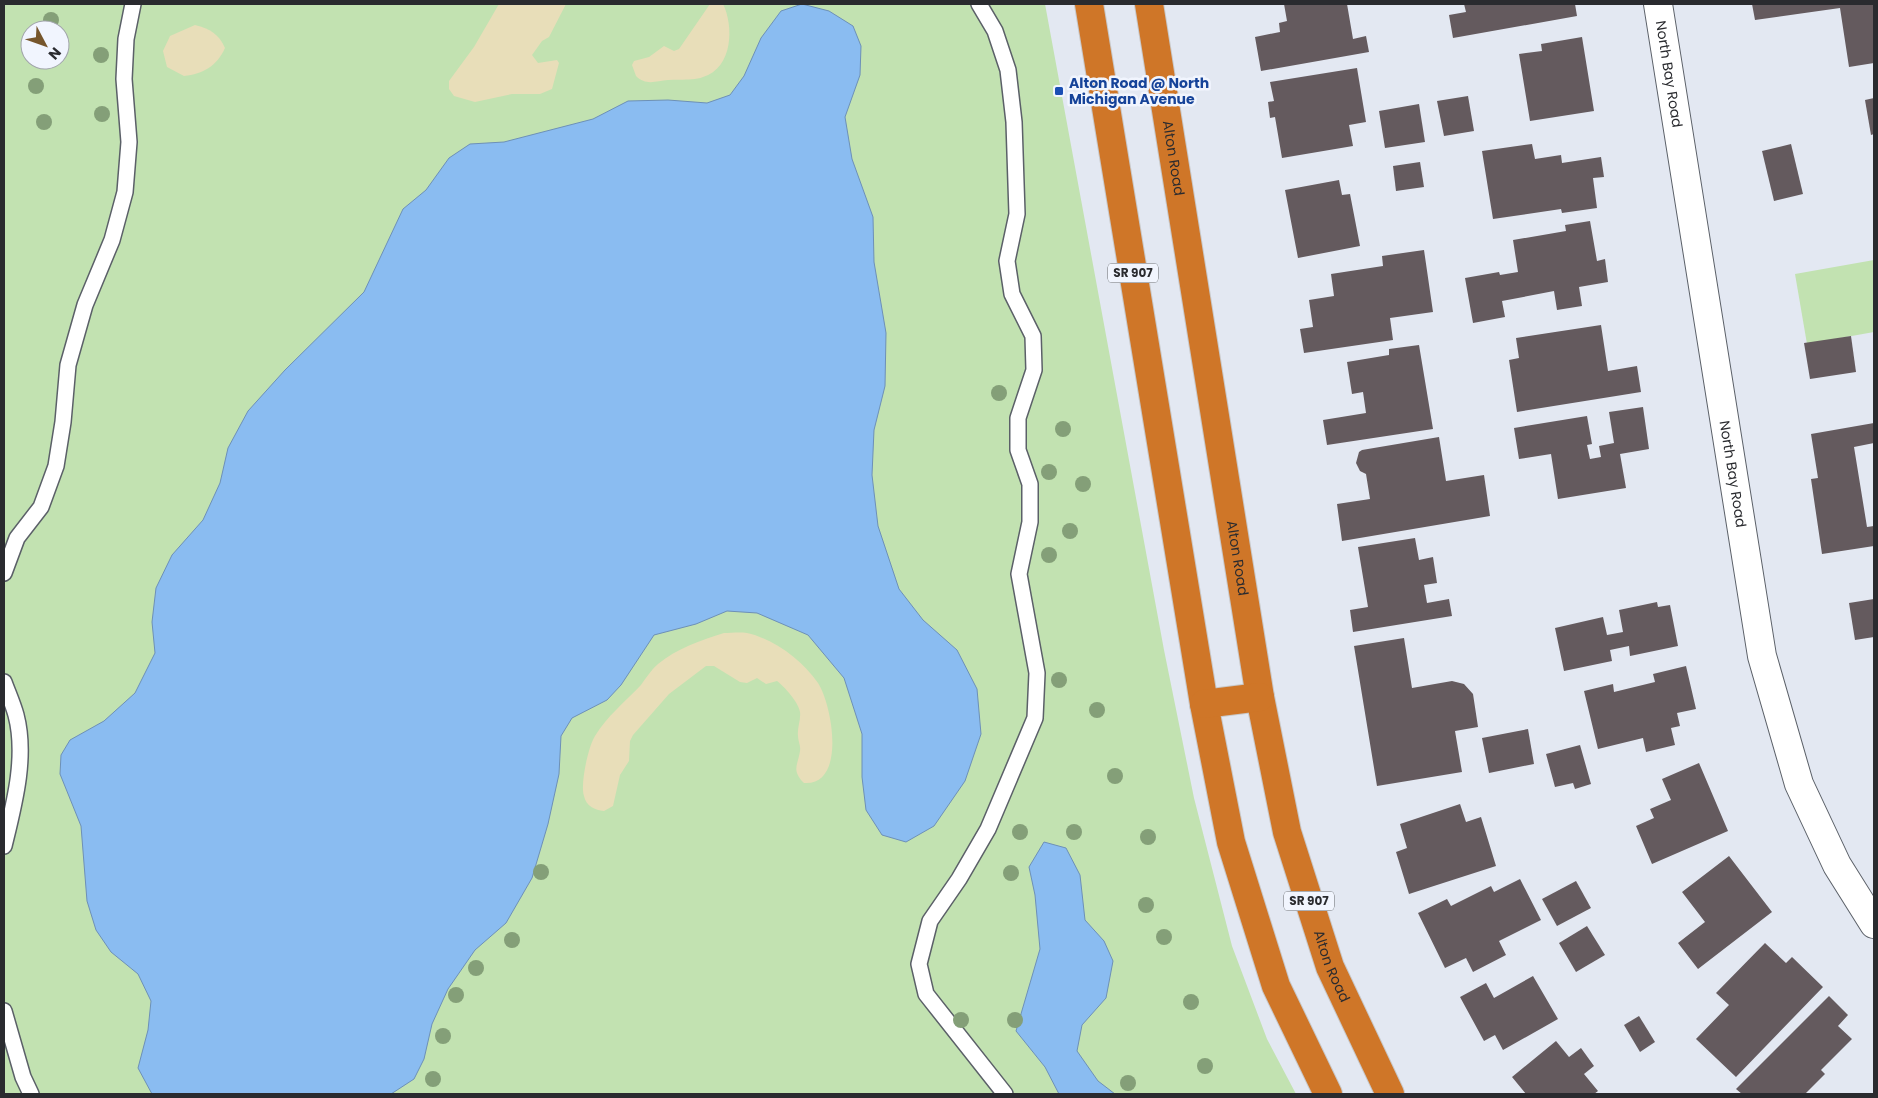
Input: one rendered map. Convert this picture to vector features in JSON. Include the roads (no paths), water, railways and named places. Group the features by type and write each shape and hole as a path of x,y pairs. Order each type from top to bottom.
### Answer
{"highway":[{"name":"SR 907","path":"1089,4 1204,704 1231,842 1276,986 1328,1094"},
{"name":"Alton Road","path":"1149,4 1260,697 1287,832 1330,967 1390,1094"},
{"path":"1204,704 1260,697"}],"street":[{"name":"North Bay Road","path":"1658,4 1762,656 1798,784 1837,865 1874,924"}],"lane":[{"path":"4,573 17,538 41,507 56,466 63,422 68,365 86,305 112,240 125,192 128,142 124,79 126,39 133,4"},
{"path":"979,4 995,31 1008,70 1014,122 1017,214 1007,261 1012,294 1033,336 1034,370 1018,418 1018,450 1030,484 1030,522 1019,574 1037,673 1036,718 988,829 959,879 930,921 919,964 926,994 1005,1094"},
{"path":"4,682 16,715 20,748 13,810 4,846"},
{"path":"4,1011 23,1077 31,1094"}],"water":[{"path":"802,4 829,11 853,26 861,46 860,75 845,117 852,159 873,217 874,262 886,333 885,386 874,430 872,475 878,526 899,589 923,620 957,650 977,689 981,734 965,781 934,826 906,842 882,835 866,810 862,777 862,734 844,678 808,635 757,613 727,611 696,624 654,635 621,685 607,700 572,718 561,736 559,774 548,824 532,878 506,923 475,950 448,989 432,1024 424,1059 414,1079 391,1094 152,1094 138,1068 148,1030 151,1001 138,974 111,952 96,930 87,901 81,826 60,774 61,755 70,740 104,721 135,693 155,653 152,622 156,588 172,555 203,520 220,483 228,448 248,411 285,370 364,292 403,209 426,190 449,158 470,144 504,142 593,119 628,101 668,100 707,103 730,95 744,76 761,38 781,11"},
{"path":"1044,842 1066,848 1080,875 1085,920 1104,941 1113,961 1106,998 1082,1025 1077,1051 1098,1081 1115,1094 1059,1094 1045,1067 1016,1031 1040,949 1035,895 1029,867"}],"place":[{"name":"Alton Road @ North Michigan Avenue","path":"1059,91"}]}
